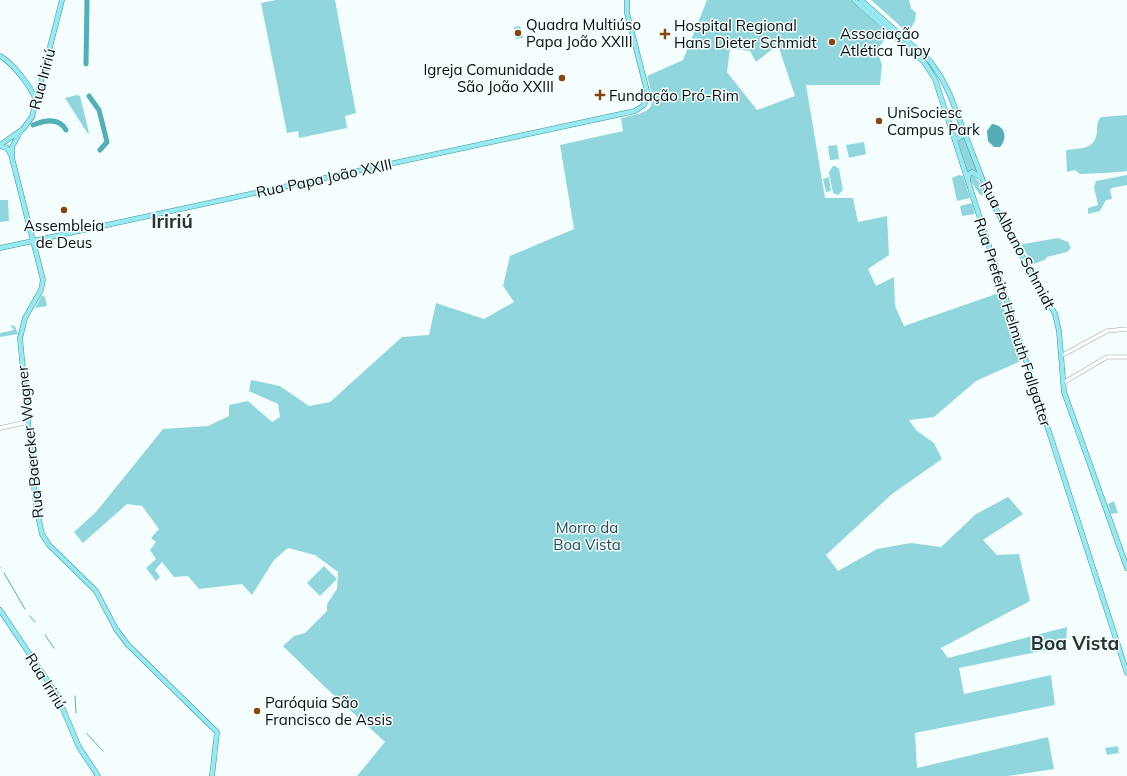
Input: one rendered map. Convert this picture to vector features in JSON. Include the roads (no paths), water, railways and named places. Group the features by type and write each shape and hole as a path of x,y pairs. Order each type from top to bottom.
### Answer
{"main road":[{"name":"Rua Iririú","path":"0,145 20,132 30,119 40,89 62,0"},
{"name":"Rua Papa João XXIII","path":"0,248 634,111 646,103 647,92 627,13 627,0"},
{"name":"Rua Prefeito Helmuth Fallgatter","path":"854,0 928,67 937,84 1127,673"},
{"name":"Rua Albano Schmidt","path":"861,0 933,64 946,87 992,203 1055,314 1059,331 1062,383 1127,568"},
{"path":"1,56 9,62 30,88 36,100"},
{"path":"30,88 35,90 40,89"},
{"path":"12,158 12,147 20,132"},
{"path":"955,140 965,134"},
{"path":"0,145 7,148 12,158"},
{"name":"Rua Baercker Wagner","path":"12,158 43,283 41,290 23,323 20,349 37,512 42,534 47,543 96,591 116,629 128,646 217,732 212,776"},
{"path":"968,179 970,173 973,172 983,182"},
{"path":"0,428 28,422"},
{"name":"Rua Iririú","path":"0,610 57,695 79,747 98,776"}],"street":[{"path":"1061,356 1107,331 1127,329"},
{"path":"1062,383 1107,357 1127,357"}],"waterway":[{"path":"86,64 87,0"},
{"path":"89,96 99,110 107,142 100,150"},
{"path":"33,125 47,121 56,121 66,130"},
{"path":"4,573 25,609"},
{"path":"30,616 35,622"},
{"path":"45,635 54,648"},
{"path":"75,696 76,713"},
{"path":"87,734 103,751"}],"place":[{"name":"Quadra Multiúso Papa João XXIII","path":"518,33"},
{"name":"Hospital Regional Hans Dieter Schmidt","path":"665,34"},
{"name":"Associação Atlética Tupy","path":"832,42"},
{"name":"Igreja Comunidade São João XXIII","path":"562,78"},
{"name":"Fundação Pró-Rim","path":"600,95"},
{"name":"UniSociesc Campus Park","path":"879,121"},
{"name":"Assembleia de Deus","path":"64,210"},
{"name":"Paróquia São Francisco de Assis","path":"257,711"}],"district":[{"name":"Iririú","path":"172,221"},
{"name":"Boa Vista","path":"1075,643"}],"park label":[{"name":"Morro da Boa Vista","path":"587,536"}]}
